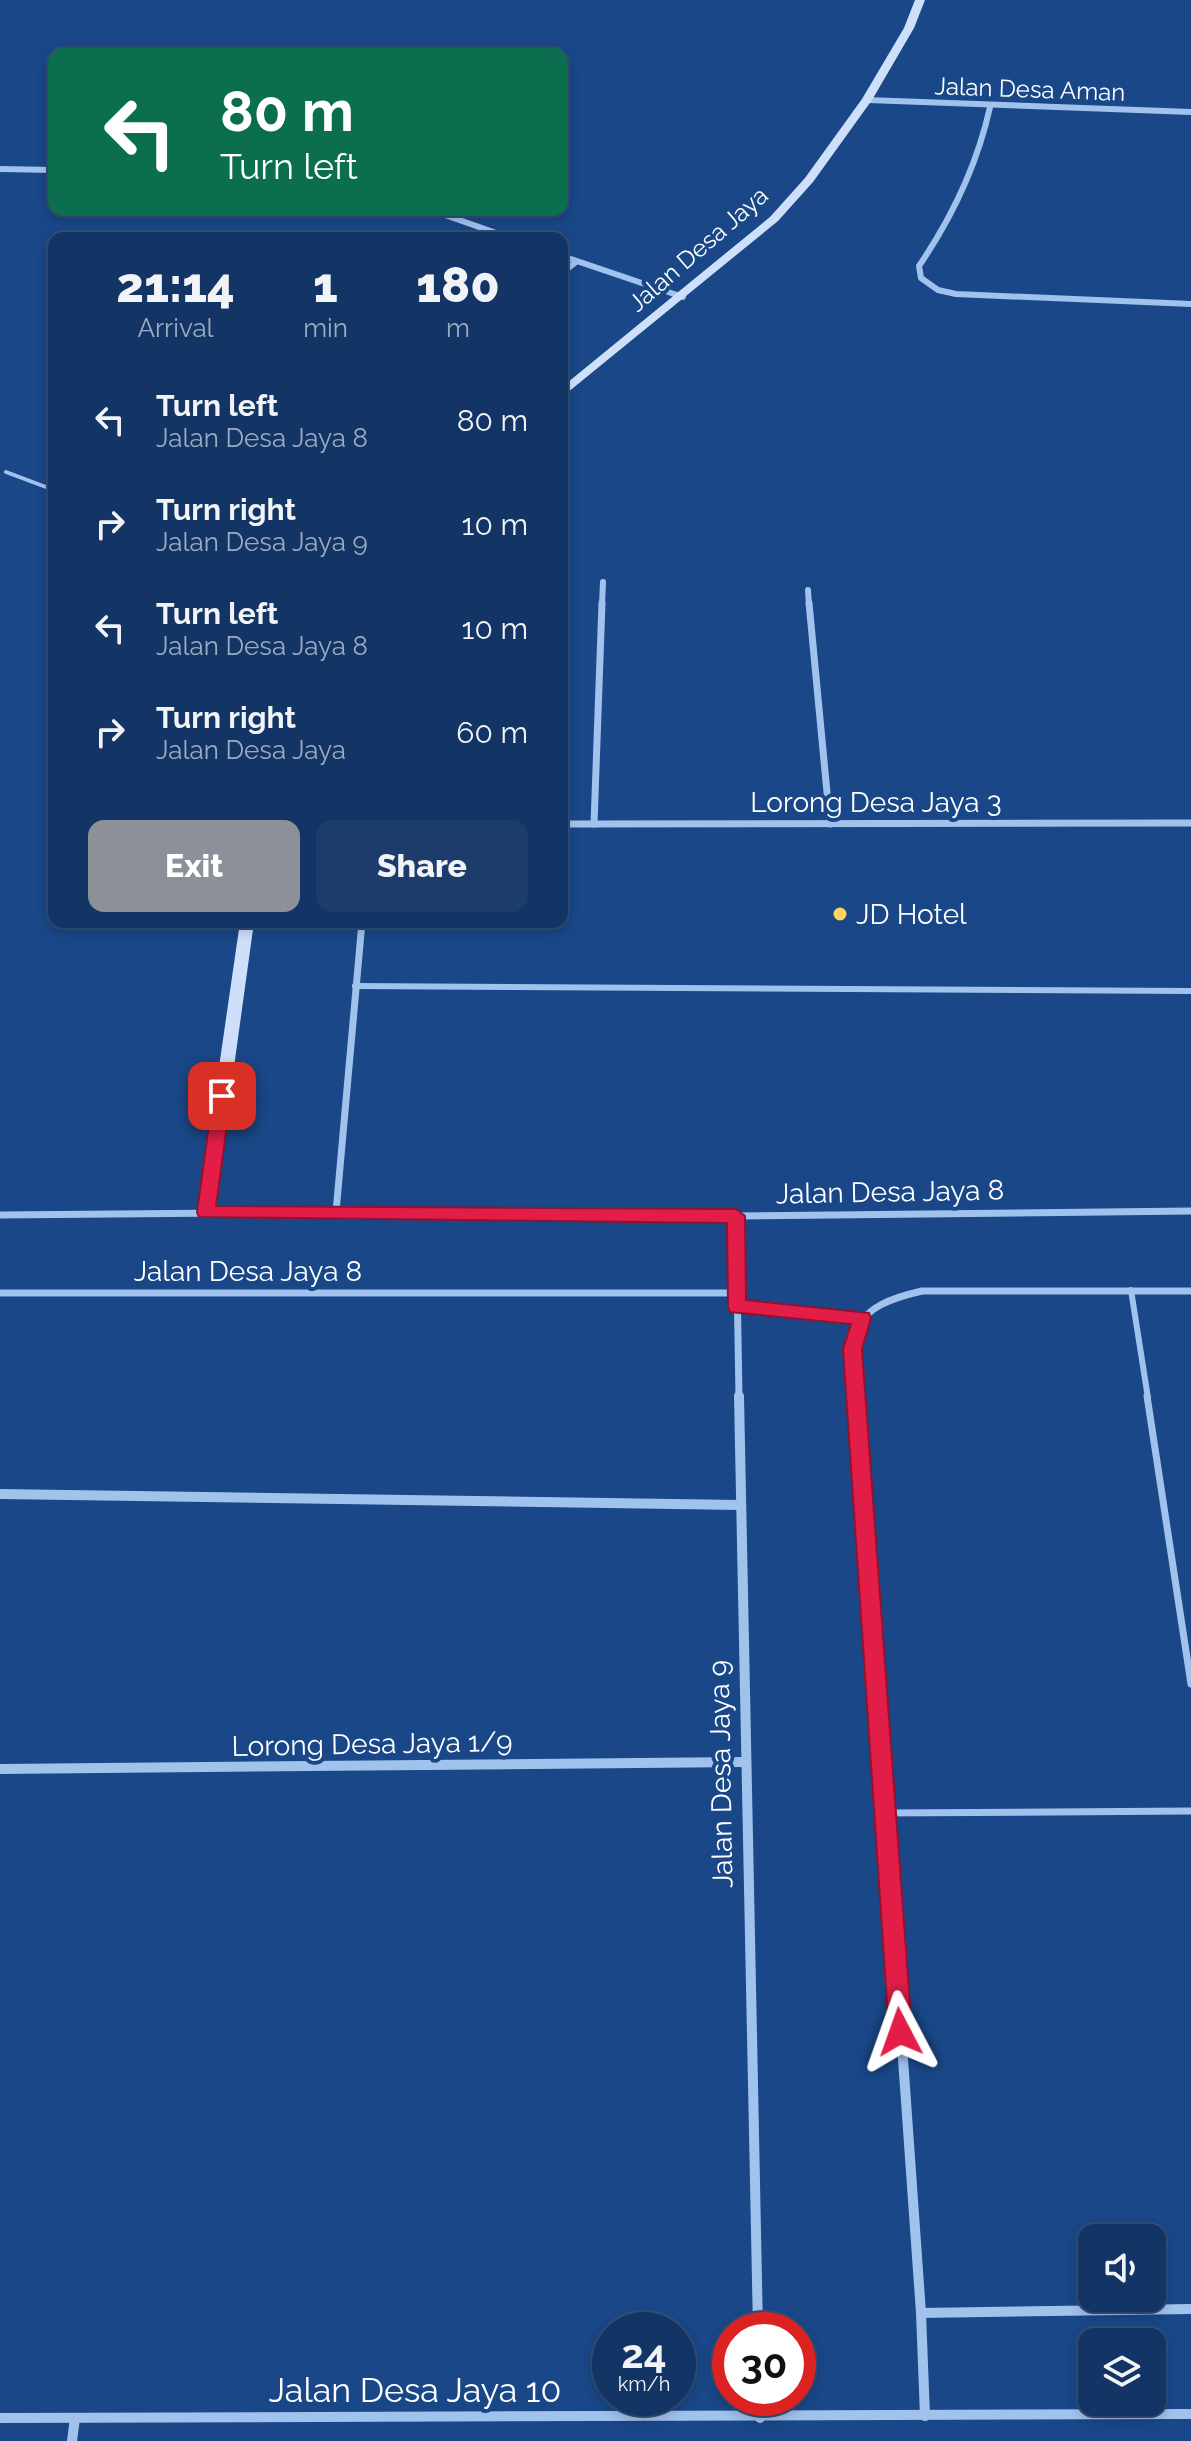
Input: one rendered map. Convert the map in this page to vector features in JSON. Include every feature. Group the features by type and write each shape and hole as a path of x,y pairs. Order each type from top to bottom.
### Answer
{"street":[{"name":"Jalan Desa Jaya","path":"568,388 683,297 774,219 809,180 867,100 909,28 920,0"},
{"name":"Jalan Desa Aman","path":"867,100 990,107 1191,112"},
{"path":"990,107 983,146 971,180 919,266 921,278 938,290 956,294 1191,304"},
{"path":"0,169 48,170"},
{"path":"448,216 493,232"},
{"path":"568,259 683,297"},
{"path":"568,268 576,262"},
{"path":"594,824 603,582"},
{"path":"808,590 830,824"},
{"name":"Lorong Desa Jaya 3","path":"568,824 1191,823"},
{"path":"206,1212 246,928"},
{"path":"336,1212 361,928"},
{"name":"Jalan Desa Jaya 8","path":"0,1215 336,1212 736,1216 1191,1211"},
{"name":"Jalan Desa Jaya 9","path":"736,1216 744,1762 758,2312"},
{"path":"925,2416 921,2313 853,1349 862,1318 880,1301 922,1291 1191,1291"},
{"name":"Jalan Desa Jaya 8","path":"0,1293 737,1293"},
{"path":"737,1307 862,1318"},
{"path":"0,1494 740,1505"},
{"name":"Lorong Desa Jaya 1/9","path":"0,1769 744,1762"},
{"path":"921,2313 1191,2309"},
{"name":"Jalan Desa Jaya 10","path":"0,2418 760,2418 1191,2414"},
{"path":"72,2441 75,2418"}],"lane":[{"path":"6,472 48,488"},
{"path":"355,986 1191,991"},
{"path":"1131,1290 1191,1684"},
{"path":"884,1813 1191,1811"}],"place":[{"name":"JD Hotel","path":"840,914"}],"route":[{"path":"222,1096 206,1212 736,1216 737,1307 862,1318 853,1349 900,2032"}]}
